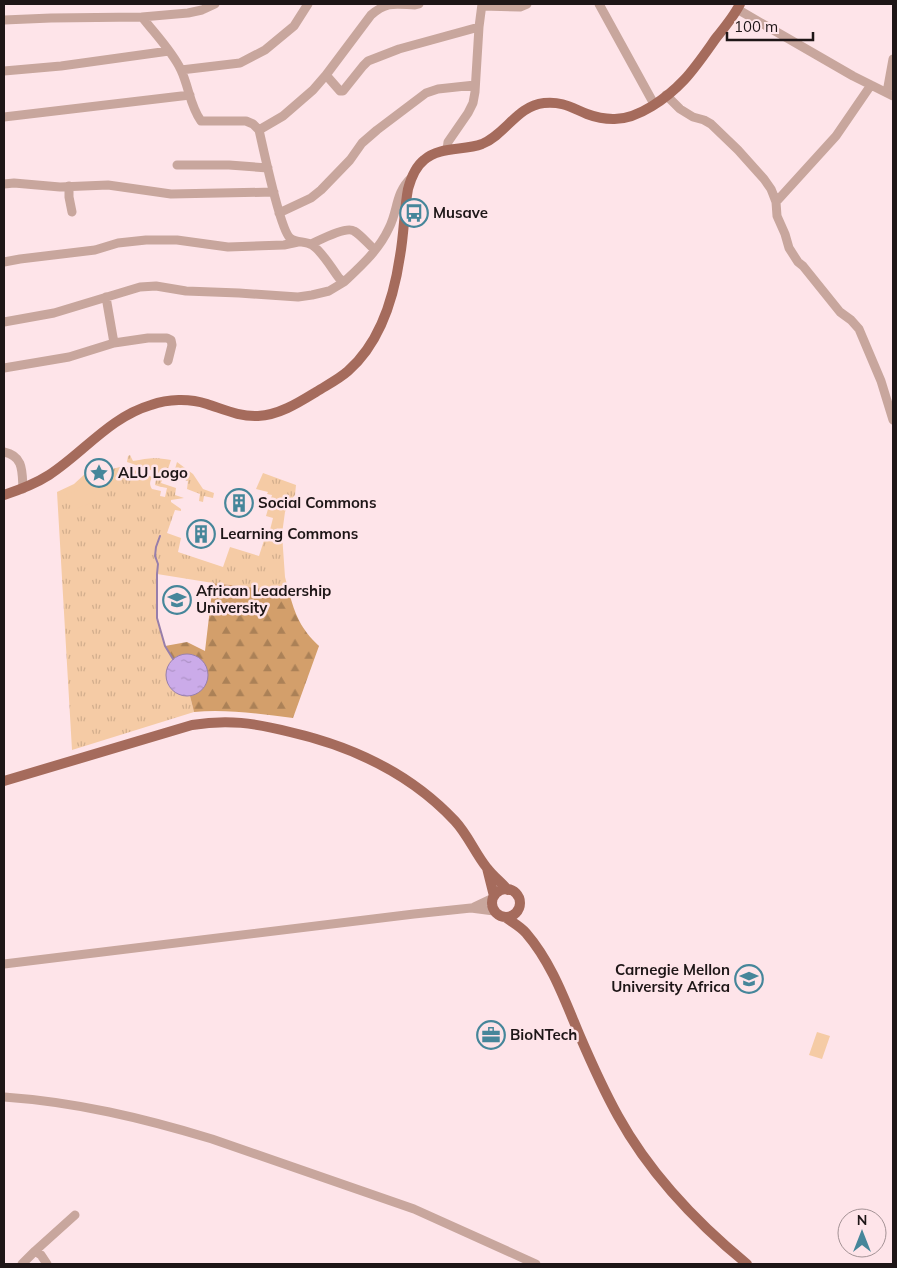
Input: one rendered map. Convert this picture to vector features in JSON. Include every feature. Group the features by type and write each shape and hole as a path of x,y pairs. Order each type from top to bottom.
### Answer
{"main road":[{"path":"4,495 23,489 49,475 130,412 169,400 204,403 246,416 267,415 284,410 347,372 370,345 379,330 386,312 400,256 410,178 423,160 446,150 482,143 493,138 525,109 544,103 563,103 589,115 601,118 629,117 654,104 684,80 739,6"},
{"path":"4,781 180,727 218,722 261,725 332,743 383,766 407,781 430,798 454,821 472,844 486,867 508,890 516,894 525,932 556,978 591,1062 618,1115 642,1156 684,1204 747,1264"},
{"path":"486,867 493,897 492,907 494,911 525,932"},
{"path":"493,897 499,891 508,890"},
{"path":"505,917 513,914 518,908"}],"street":[{"path":"4,20 142,17 188,13 202,10 215,4"},
{"path":"181,70 240,62 265,50 294,26 308,4"},
{"path":"259,130 283,116 314,90 371,15 379,8 386,4 419,4"},
{"path":"446,150 448,142 473,103 482,5 520,7 527,4"},
{"path":"599,4 654,104"},
{"path":"739,6 853,76 890,94 893,59"},
{"path":"142,17 169,51 181,70 195,113 201,120 246,121 253,124 259,130 279,213 288,236 292,239 311,244 318,249 344,282"},
{"path":"326,75 343,91 368,61 399,49 479,28"},
{"path":"4,71 61,66 169,51"},
{"path":"279,213 311,198 321,190 362,143 426,93 438,89 475,85"},
{"path":"776,202 836,136 871,85"},
{"path":"666,95 680,109 693,117 711,124 738,150 771,189 776,202 777,216 789,248 798,262 840,312 859,329 881,381 893,420"},
{"path":"4,117 190,96"},
{"path":"177,165 229,165 268,168"},
{"path":"4,322 54,312 140,287 156,286 186,291 298,297 329,291 344,282 375,250 391,225 399,194 410,178"},
{"path":"4,184 14,183 38,186 108,185 172,194 274,192"},
{"path":"69,186 72,212"},
{"path":"311,244 340,232 353,230 375,250"},
{"path":"4,262 95,250 118,243 146,240 177,240 228,247 284,245 300,241"},
{"path":"106,297 114,343"},
{"path":"4,368 69,357 114,343 148,338 167,338 170,340 172,345 168,361"},
{"path":"4,452 12,455 19,462 22,470 23,489"},
{"path":"471,908 493,897"},
{"path":"4,964 471,908 494,911"},
{"path":"4,1097 24,1098 112,1112 181,1129 414,1209 536,1264"},
{"path":"22,1264 75,1216"},
{"path":"35,1251 47,1264"}],"green space":[{"path":"130,455 133,461 152,458 171,460 166,475 127,462"},
{"path":"177,462 193,474 203,489 214,493 213,498 204,496 203,502 199,501 200,494 187,489 188,481 173,476"},
{"path":"124,466 152,477 151,487 161,491 160,496 165,497 167,488 155,485 156,479 162,480 161,483 176,488 175,495 184,498 171,500 181,511 175,510 167,533 181,538 178,552 223,567 230,547 259,556 266,534 269,534 273,518 266,516 272,495 256,489 263,473 296,485 295,495 285,512 282,534 285,577 289,592 157,574 157,618 165,646 173,659 171,661 168,685 178,694 190,696 194,712 72,750 57,492 74,484 87,472 95,483 109,482 113,475 112,469 120,467 123,469"},
{"path":"90,486 96,501 72,510 66,494"},
{"path":"213,583 289,592 300,621 319,646 293,718 231,712 194,712 190,696 200,690 206,683 207,674 205,666 200,659 192,655 183,654 173,659 165,646 187,642 205,651"},
{"path":"817,1032 830,1036 822,1059 809,1055"}],"water":[{"path":"191,654 199,657 205,663 208,675 205,687 199,693 183,696 175,693 169,687 166,671 169,663 175,657"}],"waterway":[{"path":"160,536 155,556 158,564 157,618 165,646 173,659"}],"place":[{"name":"Musave","path":"414,213"},
{"name":"ALU Logo","path":"99,473"},
{"name":"Social Commons","path":"239,503"},
{"name":"Learning Commons","path":"201,534"},
{"name":"African Leadership University","path":"177,600"},
{"name":"Carnegie Mellon University Africa","path":"749,979"},
{"name":"BioNTech","path":"491,1035"}]}
